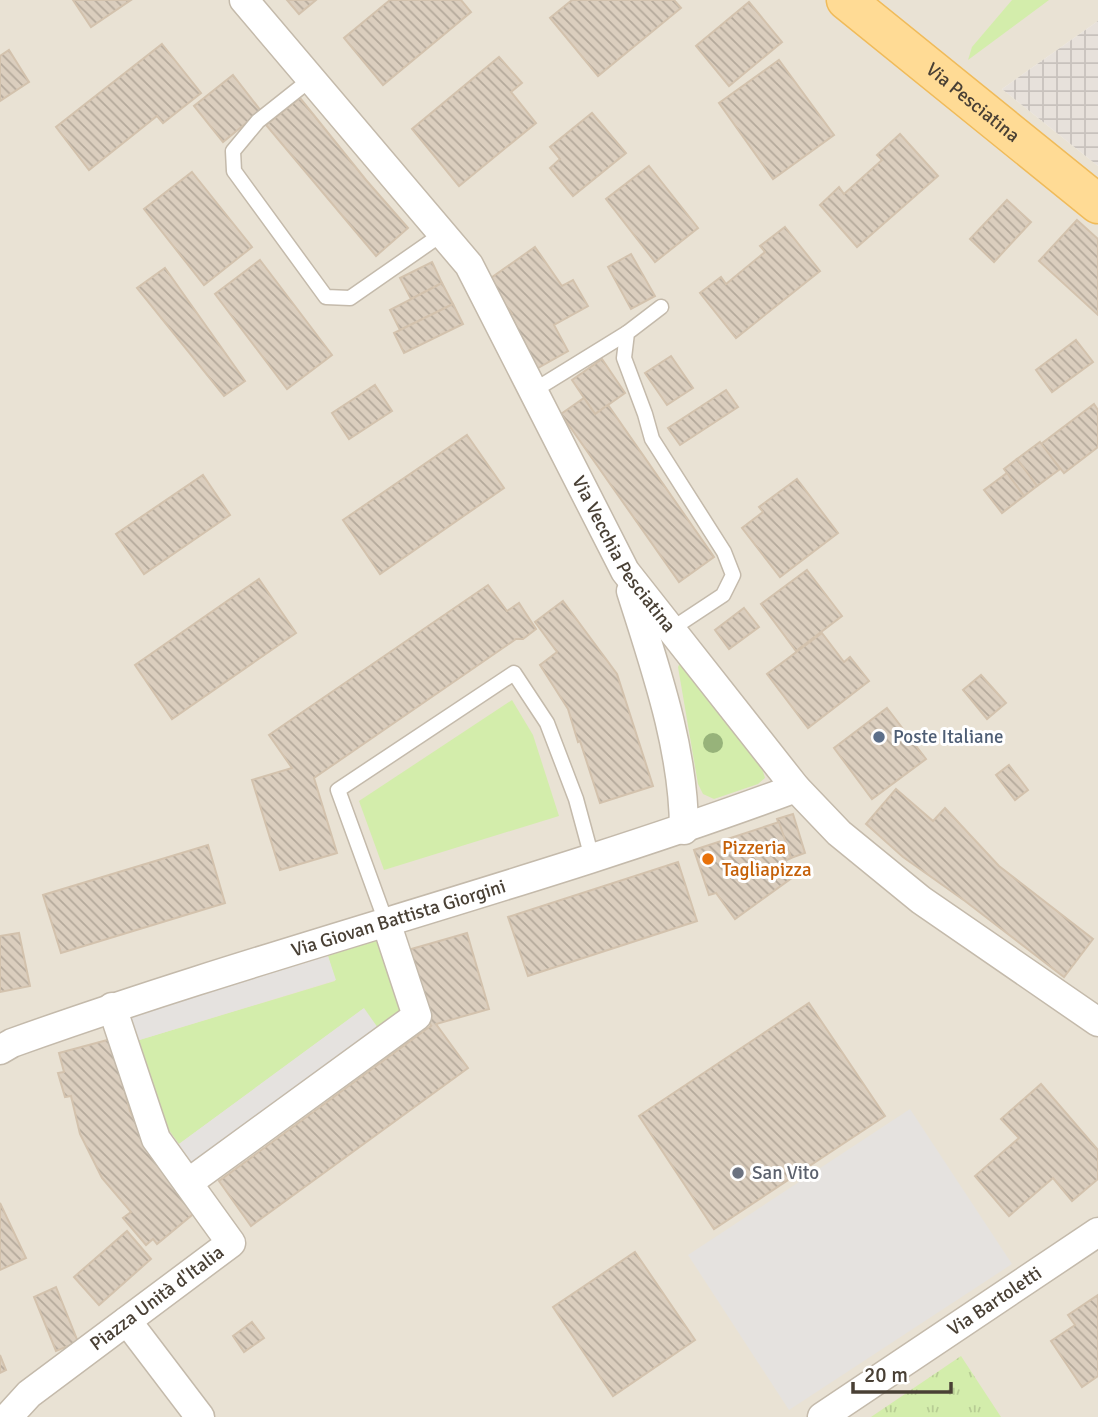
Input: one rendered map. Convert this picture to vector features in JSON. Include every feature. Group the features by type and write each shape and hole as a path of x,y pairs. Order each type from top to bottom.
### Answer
{"main road":[{"name":"Via Pesciatina","path":"846,0 1098,204"}],"street":[{"name":"Via Vecchia Pesciatina","path":"244,0 469,265 625,571 796,788 839,833 920,900 1098,1022"},
{"path":"625,571 669,719 684,803 684,830"},
{"name":"Via Giovan Battista Giorgini","path":"0,1050 12,1043 111,1007 684,830 796,788"},
{"path":"188,1183 417,1016 386,922"},
{"name":"Piazza Unità d'Italia","path":"8,1417 29,1394 231,1243 156,1139 111,1007"},
{"name":"Via Bartoletti","path":"822,1417 1098,1232"},
{"path":"127,1321 200,1417"}],"lane":[{"path":"311,79 258,121 233,151 234,171 326,297 350,298 443,234"},
{"path":"533,391 627,333 661,307"},
{"path":"627,333 624,358 652,439 724,552 733,575 723,595 670,630"},
{"path":"386,922 338,790 514,673 547,723 576,799 592,858"}],"shaded area":[{"path":"0,0 1098,0 1098,21 1002,89 1098,166 1098,1417 0,1417"},
{"path":"1098,21 1098,166 1002,89"},
{"path":"328,956 336,980 136,1041 129,1017"},
{"path":"364,1008 378,1028 193,1164 179,1144"},
{"path":"910,1109 1012,1264 789,1410 688,1255"}],"green space":[{"path":"1012,0 1049,0 968,60 972,47"},
{"path":"683,663 761,765 765,778 758,784 714,799 703,794 698,784 678,667"},
{"path":"512,700 533,735 559,816 384,870 359,801"},
{"path":"378,939 405,1009 378,1028 363,1009 179,1144 166,1126 136,1041 335,981 328,956"},
{"path":"961,1356 1001,1417 871,1417"}],"building":[{"path":"73,0 131,0 91,27"},
{"path":"287,0 316,0 299,14"},
{"path":"390,0 461,0 471,12 383,85 344,38"},
{"path":"572,0 674,0 681,8 598,76 550,18"},
{"path":"749,2 782,42 729,86 696,46"},
{"path":"162,44 201,93 163,123 157,116 89,170 56,127"},
{"path":"9,50 29,82 0,101 0,56"},
{"path":"499,57 522,83 511,92 536,123 459,186 412,129"},
{"path":"779,60 834,135 773,179 719,103"},
{"path":"233,75 261,111 223,142 194,106"},
{"path":"300,98 408,228 376,256 266,125"},
{"path":"592,113 626,153 573,196 550,168 560,159 550,147"},
{"path":"900,134 938,176 857,247 820,205 839,187 844,194 882,160 877,155"},
{"path":"649,166 698,228 655,262 606,199"},
{"path":"192,172 252,247 204,285 144,209"},
{"path":"1007,200 1031,222 994,262 970,239"},
{"path":"1077,220 1098,239 1098,315 1039,261"},
{"path":"785,227 820,271 736,338 700,293 721,277 726,284 765,252 760,246"},
{"path":"535,247 562,286 573,280 588,306 554,325 568,351 531,372 502,319 512,314 488,280"},
{"path":"631,254 655,296 631,309 608,267"},
{"path":"260,260 332,355 287,389 215,294"},
{"path":"432,262 442,283 411,299 400,278"},
{"path":"165,268 245,381 224,396 137,288"},
{"path":"442,283 453,304 400,330 390,310"},
{"path":"453,304 463,324 404,353 394,333"},
{"path":"1076,340 1093,362 1052,392 1036,370"},
{"path":"671,356 693,388 667,405 645,373"},
{"path":"602,359 625,393 595,414 572,380"},
{"path":"375,385 392,411 349,439 332,413"},
{"path":"726,390 738,407 680,445 668,428"},
{"path":"584,398 595,414 608,405 714,557 679,582 561,414"},
{"path":"1094,404 1098,410 1098,447 1064,473 1041,444"},
{"path":"467,435 504,488 380,574 343,520"},
{"path":"1040,442 1060,469 1037,486 1017,459"},
{"path":"1017,459 1037,486 1024,496 1004,469"},
{"path":"1007,473 1024,496 1002,513 984,490"},
{"path":"203,475 230,515 144,574 116,534"},
{"path":"797,479 838,533 780,577 742,528 763,512 759,507"},
{"path":"807,570 842,616 796,651 761,604"},
{"path":"259,579 296,633 172,719 135,665"},
{"path":"488,585 507,611 519,603 536,629 523,639 516,639 314,778 337,853 280,870 252,780 292,768 269,735"},
{"path":"563,601 617,674 653,786 600,803 568,709 540,665 557,652 535,622"},
{"path":"744,608 759,627 729,649 715,630"},
{"path":"822,633 844,662 850,657 869,681 808,728 767,674"},
{"path":"981,675 1006,703 987,719 963,690"},
{"path":"887,708 926,759 872,799 834,748"},
{"path":"1009,765 1028,790 1015,800 996,775"},
{"path":"896,789 933,821 945,808 999,866 1093,939 1064,977 903,857 866,824"},
{"path":"793,814 805,853 791,858 777,819"},
{"path":"779,822 791,858 785,861 796,875 735,919 716,893 709,895 694,850"},
{"path":"208,845 225,903 61,953 43,895"},
{"path":"678,862 697,921 528,976 508,917"},
{"path":"19,933 30,986 0,992 0,936"},
{"path":"467,933 489,1009 436,1024 468,1068 251,1226 219,1181 431,1026 408,950"},
{"name":"San Vito","path":"809,1003 885,1116 714,1229 639,1116"},
{"path":"111,1039 130,1111 149,1150 198,1210 157,1244 153,1239 146,1245 123,1218 131,1212 102,1178 80,1134 71,1096 65,1097 58,1073 64,1072 59,1053"},
{"path":"1041,1084 1098,1150 1098,1179 1072,1201 1053,1178 1009,1216 975,1176 1019,1138 1001,1119"},
{"path":"0,1203 26,1258 0,1270"},
{"path":"127,1231 151,1259 99,1305 74,1277"},
{"path":"635,1252 695,1340 613,1396 553,1307"},
{"path":"56,1287 78,1342 56,1351 34,1297"},
{"path":"1098,1295 1098,1376 1082,1387 1051,1341 1075,1325 1068,1315"},
{"path":"252,1322 264,1338 244,1352 233,1336"},
{"path":"0,1355 6,1370 0,1373"}],"place":[{"name":"Poste Italiane","path":"879,737"},
{"name":"Pizzeria Tagliapizza","path":"708,859"},
{"name":"San Vito","path":"738,1173"}]}
